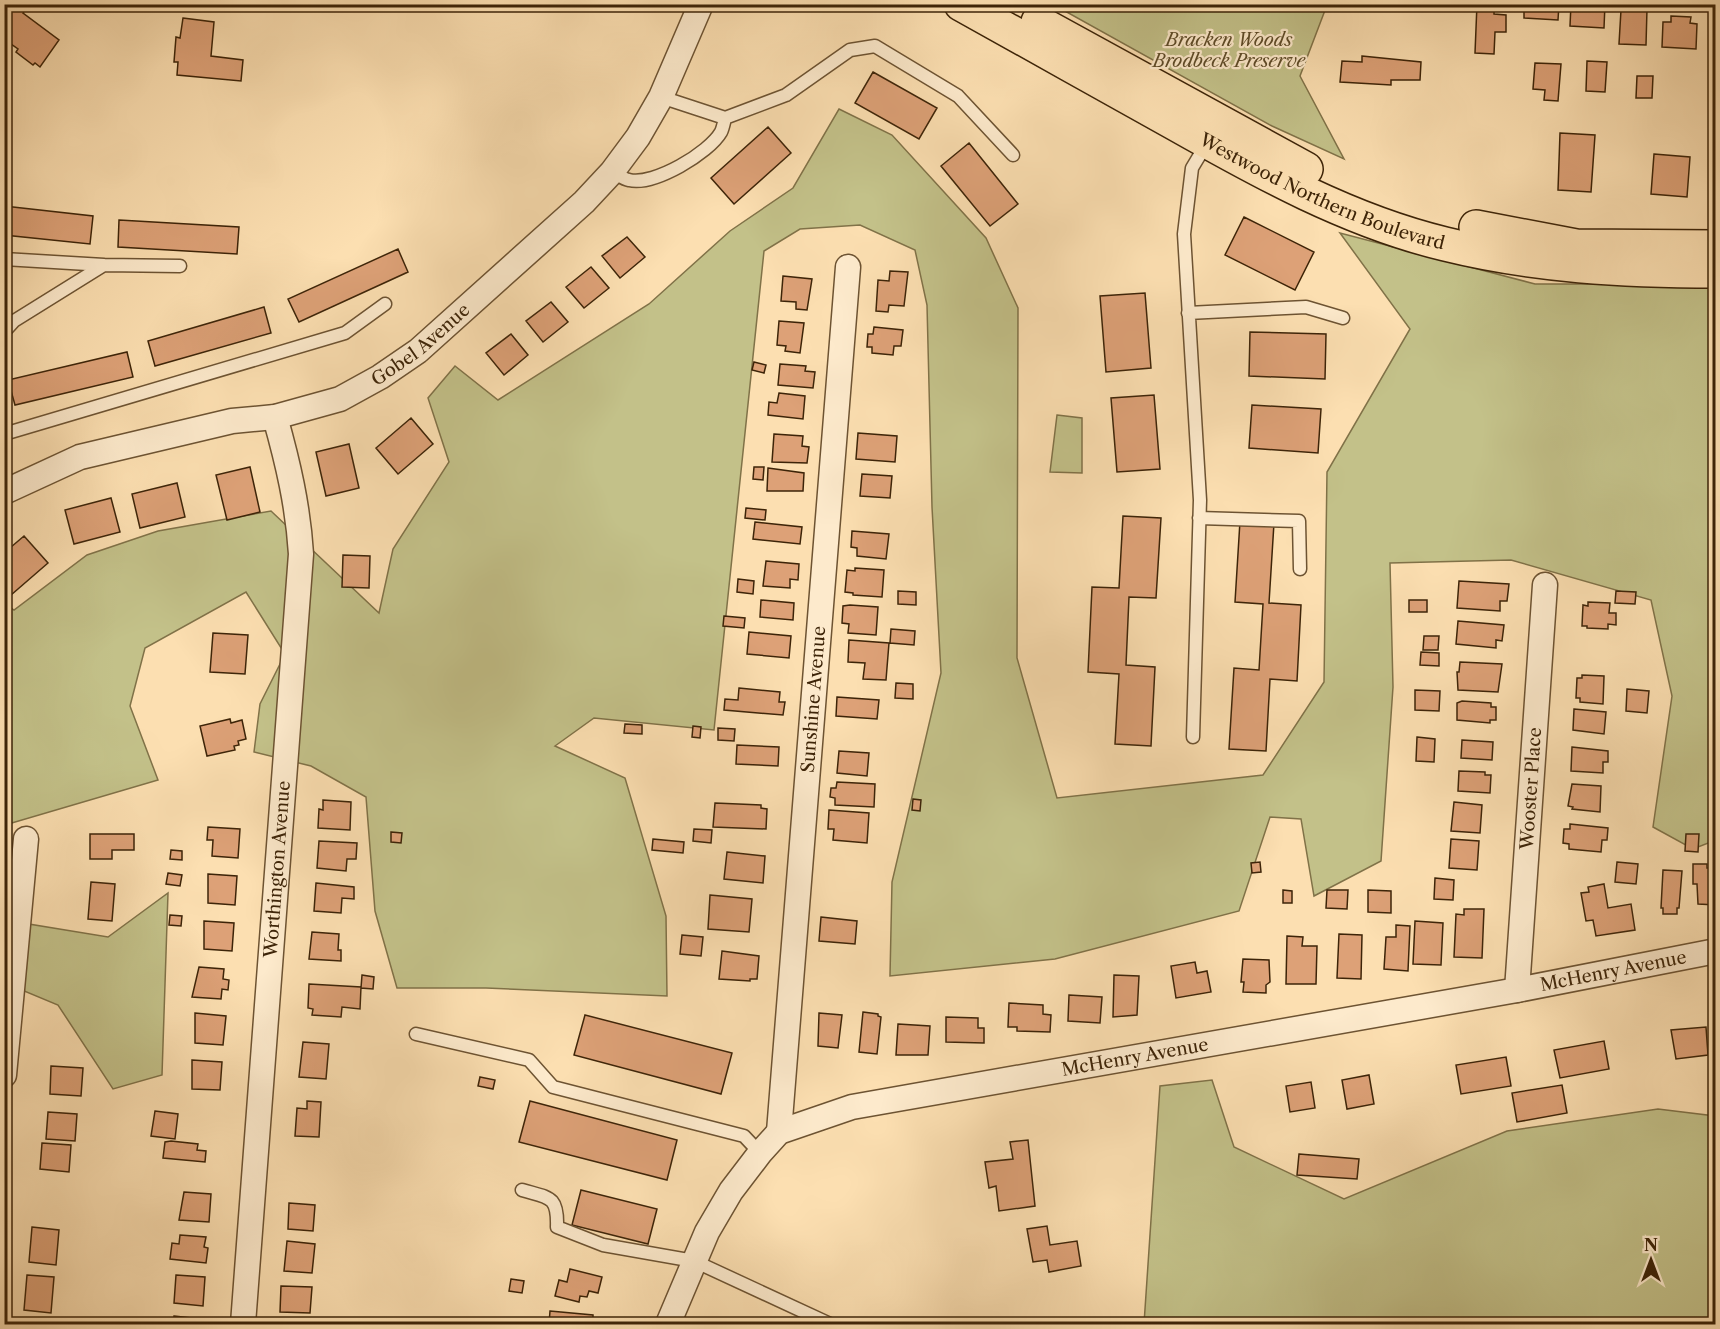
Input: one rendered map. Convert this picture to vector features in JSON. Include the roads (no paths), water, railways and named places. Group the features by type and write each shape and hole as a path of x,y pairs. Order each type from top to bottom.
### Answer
{"main road":[{"name":"Westwood Northern Boulevard","path":"961,4 1215,132 1394,207 1455,223 1576,246 1716,247"},
{"name":"Westwood Northern Boulevard","path":"1006,4 1215,132 1300,191 1364,217 1443,244 1522,260 1594,268 1716,271"}],"street":[{"name":"Gobel Avenue","path":"4,492 80,457 232,422 275,417 340,399 380,377 418,351 584,202 612,172 638,136 661,97 701,4"},
{"name":"Sunshine Avenue","path":"778,1132 848,267"},
{"name":"Worthington Avenue","path":"243,1324 301,554 292,477 275,417"},
{"name":"Wooster Place","path":"1517,990 1545,585"},
{"path":"4,1075 26,839"},
{"name":"McHenry Avenue","path":"778,1132 852,1107 1517,990 1716,951"},
{"path":"668,1324 707,1232 731,1191 778,1132"}],"lane":[{"path":"661,97 725,118 786,95 850,50 875,46 958,96 1012,155"},
{"path":"612,172 628,180 655,178 683,164 711,142 722,131 725,118"},
{"path":"1193,737 1199,518 1184,234 1192,168 1215,132"},
{"path":"4,259 104,265 180,266"},
{"path":"4,332 14,321 104,265"},
{"path":"4,435 345,333 385,304"},
{"path":"1188,313 1306,307 1343,318"},
{"path":"1199,518 1299,521 1300,569"},
{"path":"416,1034 529,1060 553,1087 744,1136 760,1153"},
{"path":"522,1190 552,1199 557,1208 557,1227 603,1245 694,1261 830,1324"}],"park label":[{"name":"Bracken Woods Brodbeck Preserve","path":"1229,50"}]}
